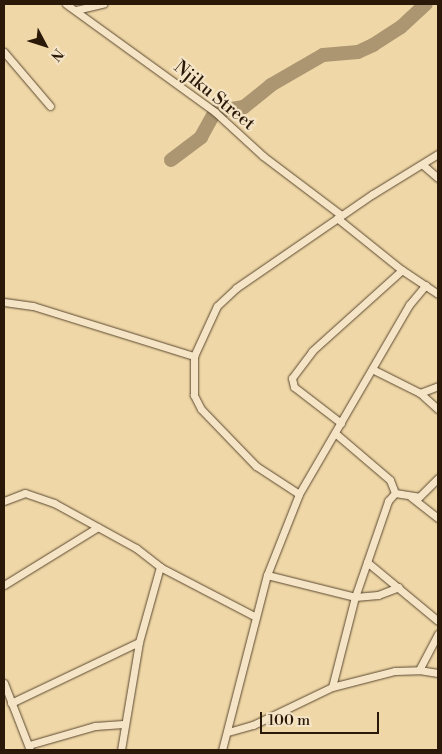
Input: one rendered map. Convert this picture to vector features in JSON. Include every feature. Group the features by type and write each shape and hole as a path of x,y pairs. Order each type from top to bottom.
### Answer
{"street":[{"name":"Njiku Street","path":"66,4 215,112 263,156 339,216 402,270 438,294"},
{"path":"76,10 103,4"},
{"path":"4,52 50,106"},
{"path":"299,494 256,466 201,409 194,395 194,356 217,306 236,288 339,216 438,154"},
{"path":"423,165 438,178"},
{"path":"340,423 294,387 292,378 312,351 402,270"},
{"path":"222,750 267,575 299,494 409,305 426,285"},
{"path":"4,302 33,306 194,356"},
{"path":"372,369 420,393 438,409"},
{"path":"420,393 438,386"},
{"path":"335,433 390,480 395,493"},
{"path":"395,493 419,497 426,493 438,478"},
{"path":"4,501 25,493 36,495 136,548 160,567 256,617"},
{"path":"332,687 355,597 388,501 395,493"},
{"path":"409,496 438,518"},
{"path":"4,585 98,527"},
{"path":"367,562 438,621"},
{"path":"121,750 123,724 139,642 160,567"},
{"path":"267,575 355,597 378,595 399,587"},
{"path":"419,670 438,634"},
{"path":"11,702 139,642"},
{"path":"228,732 253,725 332,687 395,672 419,670 438,673"},
{"path":"4,683 29,747 95,726 123,724"}],"waterway":[{"path":"171,160 201,137 215,112 244,107 271,85 323,55 358,52 373,45 401,27 426,4"}]}
